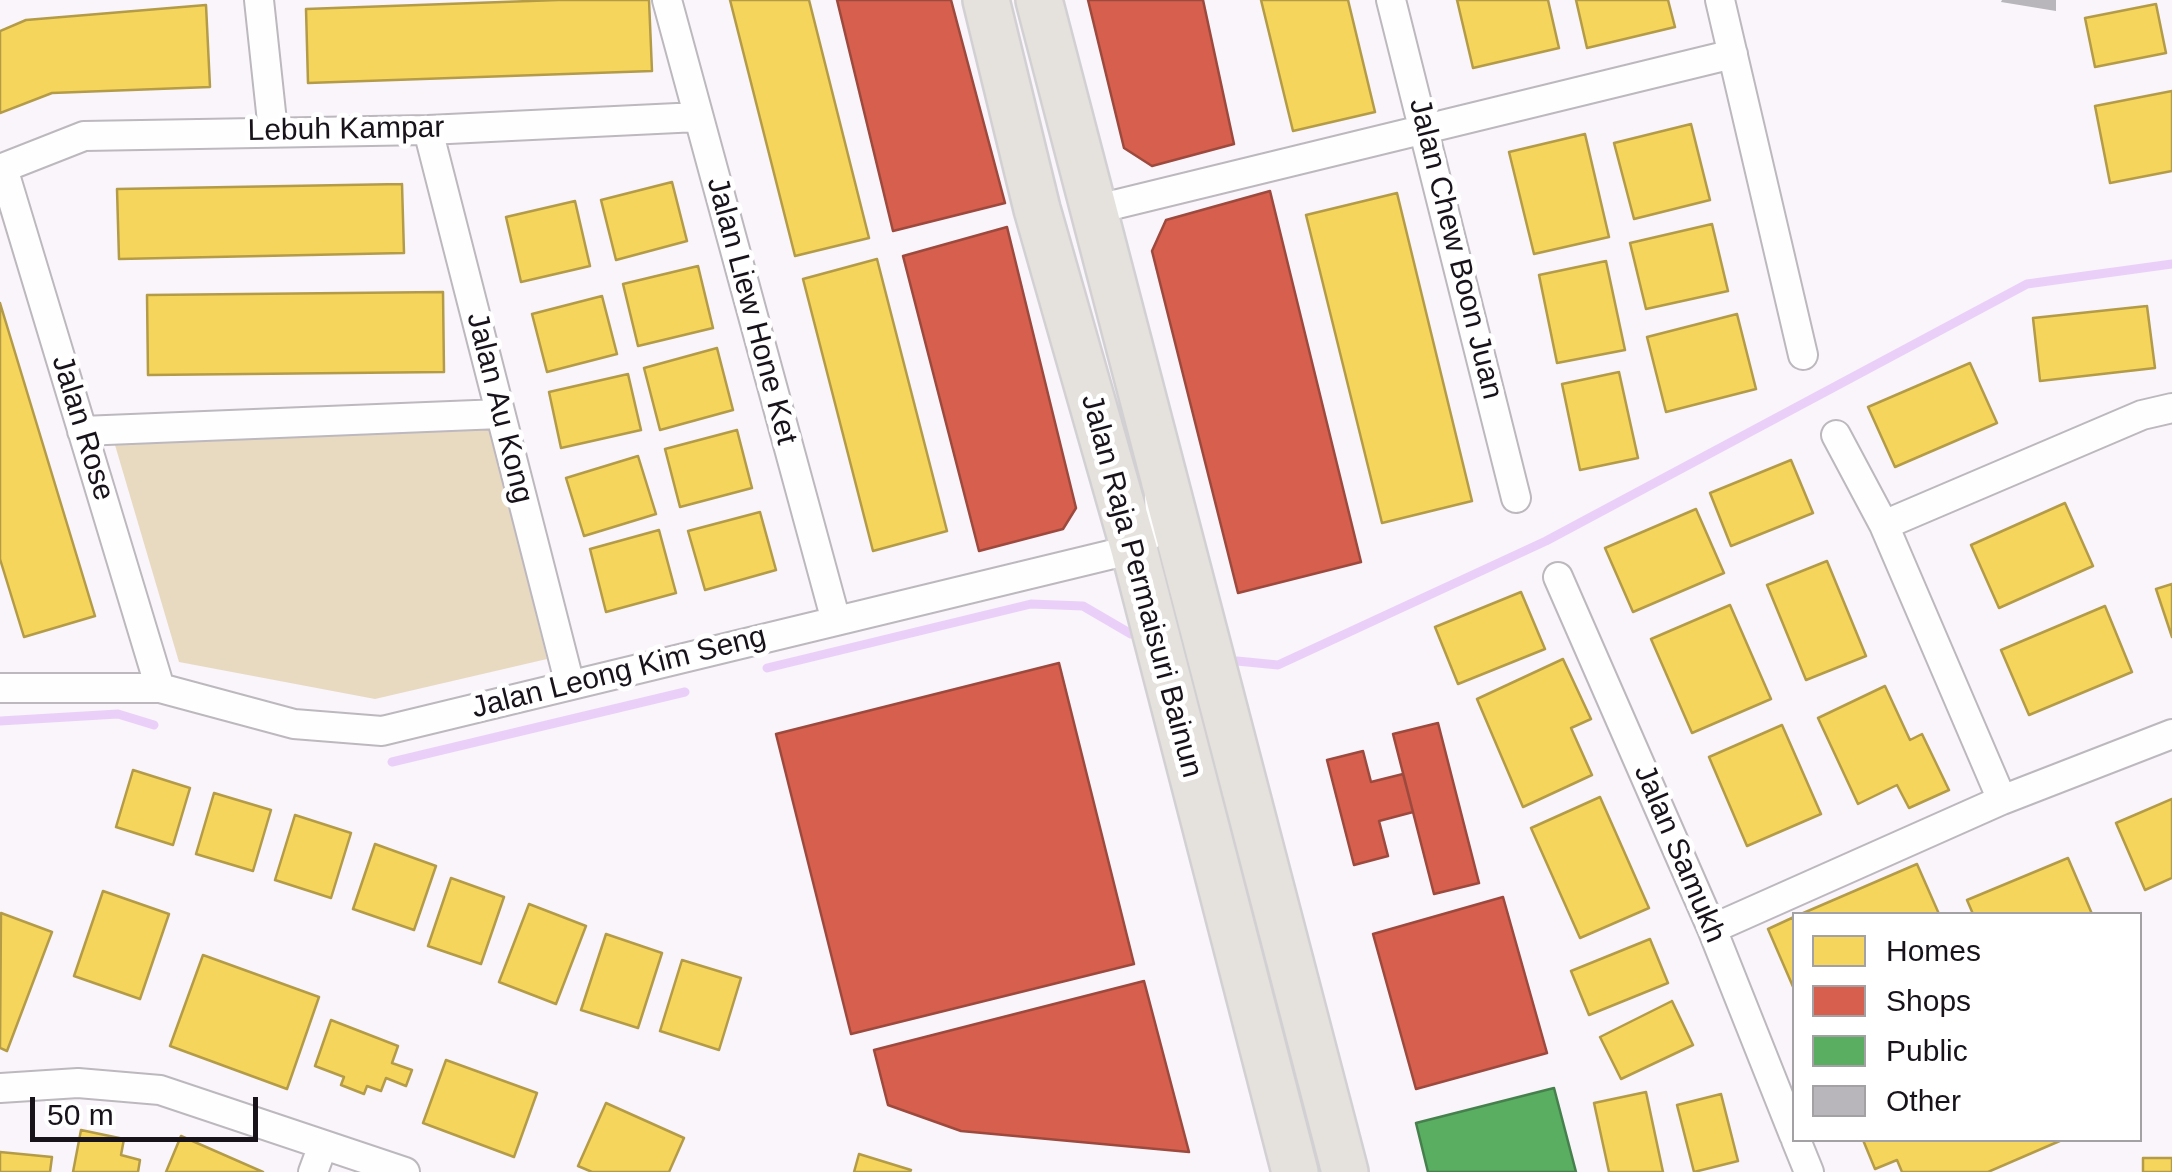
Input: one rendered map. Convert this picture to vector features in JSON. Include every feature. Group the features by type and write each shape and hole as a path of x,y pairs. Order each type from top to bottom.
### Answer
{"main road":[{"name":"Jalan Raja Permaisuri Bainun","path":"986,0 1037,209 1134,549 1295,1172"},
{"name":"Jalan Raja Permaisuri Bainun","path":"1039,0 1346,1172"}],"street":[{"path":"259,0 273,130"},
{"name":"Jalan Liew Hone Ket","path":"667,0 836,621"},
{"name":"Jalan Chew Boon Juan","path":"1391,0 1516,498"},
{"path":"1720,0 1803,355"},
{"path":"1093,210 1733,54"},
{"name":"Lebuh Kampar","path":"1,169 84,136 428,130 698,117"},
{"name":"Jalan Au Kong","path":"428,130 570,685"},
{"name":"Jalan Rose","path":"1,169 160,688"},
{"path":"1884,525 2142,415 2172,408"},
{"path":"82,431 500,414"},
{"path":"1836,435 1884,525 2002,800"},
{"path":"1134,549 1154,530 1160,516 1158,459"},
{"name":"Jalan Leong Kim Seng","path":"0,688 160,688 294,724 382,731 1134,549"},
{"name":"Jalan Samukh","path":"1558,577 1712,929 1792,1127"},
{"path":"1712,929 2002,800 2172,734"},
{"path":"0,1088 78,1083 160,1090 405,1172"},
{"name":"Jalan Samukh","path":"1798,1142 1810,1172"},
{"path":"313,1172 324,1145"}],"shaded area":[{"path":"489,426 547,659 375,699 179,662 115,445"}],"building: Homes":[{"path":"649,0 652,71 308,83 306,9"},
{"path":"730,0 809,0 869,238 795,256"},
{"path":"1261,0 1348,0 1375,112 1293,131"},
{"path":"1457,0 1548,0 1559,48 1473,68"},
{"path":"1576,0 1668,0 1675,27 1587,48"},
{"path":"2156,4 2166,53 2095,67 2085,18"},
{"path":"206,5 210,87 52,93 0,113 0,31 26,20"},
{"path":"2172,91 2172,171 2110,183 2095,106"},
{"path":"1691,124 1710,200 1634,219 1614,143"},
{"path":"1585,134 1609,237 1534,254 1509,152"},
{"path":"672,182 687,241 616,260 601,200"},
{"path":"402,184 404,253 119,259 117,189"},
{"path":"1397,193 1472,501 1382,523 1306,215"},
{"path":"575,201 590,266 521,282 506,217"},
{"path":"1712,224 1728,291 1646,309 1630,243"},
{"path":"877,259 947,531 873,551 803,279"},
{"path":"1606,261 1625,350 1557,363 1539,275"},
{"path":"698,266 713,328 638,346 623,284"},
{"path":"443,292 444,372 148,375 147,295"},
{"path":"602,296 617,354 547,372 532,314"},
{"path":"0,303 95,616 24,637 0,559"},
{"path":"2147,306 2155,368 2040,381 2033,318"},
{"path":"1737,314 1756,389 1666,412 1647,337"},
{"path":"717,348 733,410 660,430 644,368"},
{"path":"1970,363 1997,423 1895,467 1868,407"},
{"path":"1619,372 1638,458 1580,470 1562,384"},
{"path":"628,374 641,430 561,448 549,392"},
{"path":"737,430 752,488 680,507 665,449"},
{"path":"638,456 656,514 584,536 566,478"},
{"path":"1791,460 1813,513 1731,546 1710,493"},
{"path":"2065,503 2093,566 1999,608 1971,545"},
{"path":"1696,509 1724,573 1633,612 1605,548"},
{"path":"760,512 776,570 705,590 688,531"},
{"path":"659,530 676,593 606,612 590,549"},
{"path":"1827,561 1866,656 1806,680 1767,585"},
{"path":"2172,584 2172,637 2156,589"},
{"path":"1521,592 1545,649 1458,684 1435,627"},
{"path":"1730,605 1771,699 1692,733 1651,639"},
{"path":"2105,606 2132,672 2029,715 2001,650"},
{"path":"1563,659 1591,719 1571,728 1592,775 1523,807 1477,699"},
{"path":"1885,686 1910,740 1922,734 1949,790 1909,808 1897,785 1858,804 1818,718"},
{"path":"1782,725 1821,814 1747,846 1709,757"},
{"path":"133,770 190,788 173,845 116,827"},
{"path":"214,793 271,810 253,871 196,854"},
{"path":"1600,797 1649,908 1580,938 1531,828"},
{"path":"2172,799 2172,878 2145,890 2116,823"},
{"path":"295,815 351,833 331,898 275,880"},
{"path":"375,844 436,866 414,930 353,909"},
{"path":"2068,858 2091,912 1972,912 1967,900"},
{"path":"1917,864 1938,912 1806,912"},
{"path":"451,878 504,897 481,964 428,946"},
{"path":"103,891 169,914 140,999 74,976"},
{"path":"529,904 586,926 556,1004 499,982"},
{"path":"1,913 52,932 7,1051 0,1048"},
{"path":"1792,918 1792,984 1768,929"},
{"path":"606,934 662,953 638,1028 581,1010"},
{"path":"1650,939 1668,983 1589,1015 1571,971"},
{"path":"203,955 319,997 287,1089 170,1046"},
{"path":"682,960 741,978 719,1050 660,1031"},
{"path":"1672,1001 1693,1045 1621,1079 1600,1037"},
{"path":"331,1020 398,1046 392,1063 412,1070 406,1086 386,1078 381,1091 367,1086 364,1094 341,1085 344,1077 315,1066"},
{"path":"446,1060 537,1093 514,1157 423,1123"},
{"path":"1646,1092 1663,1172 1609,1172 1594,1103"},
{"path":"1721,1094 1738,1161 1694,1172 1677,1105"},
{"path":"606,1103 684,1138 669,1172 592,1172 578,1166"},
{"path":"81,1130 124,1139 121,1155 140,1160 138,1172 73,1172"},
{"path":"181,1136 263,1172 166,1172"},
{"path":"1864,1142 2057,1142 1988,1172 1902,1172 1897,1160 1875,1169"},
{"path":"0,1152 52,1157 50,1172 0,1172"},
{"path":"859,1154 911,1170 854,1172"},
{"path":"2143,1158 2172,1158 2172,1172 2143,1172"}],"building: Shops":[{"path":"837,0 951,0 1005,203 893,231"},
{"path":"1088,0 1203,0 1234,144 1152,166 1124,148"},
{"path":"1270,191 1361,562 1238,593 1152,251 1166,220"},
{"path":"1007,227 1076,508 1063,529 979,551 903,256"},
{"path":"1059,663 1134,964 851,1034 776,734"},
{"path":"1438,723 1479,883 1434,894 1393,734"},
{"path":"1363,751 1371,782 1403,774 1413,812 1379,821 1388,856 1354,865 1327,760"},
{"path":"1503,897 1547,1053 1416,1089 1373,934"},
{"path":"1144,981 1189,1152 961,1131 888,1105 874,1050"}],"building: Public":[{"path":"1554,1088 1576,1172 1428,1172 1416,1123"}],"building: Other":[{"path":"2056,0 2056,11 2001,2"}],"waterway":[{"path":"1237,661 1278,665 1546,541 2027,284 2172,264"},
{"path":"767,668 1031,604 1083,606 1131,634"},
{"path":"392,762 685,692"},
{"path":"0,721 118,714 154,725"}]}
